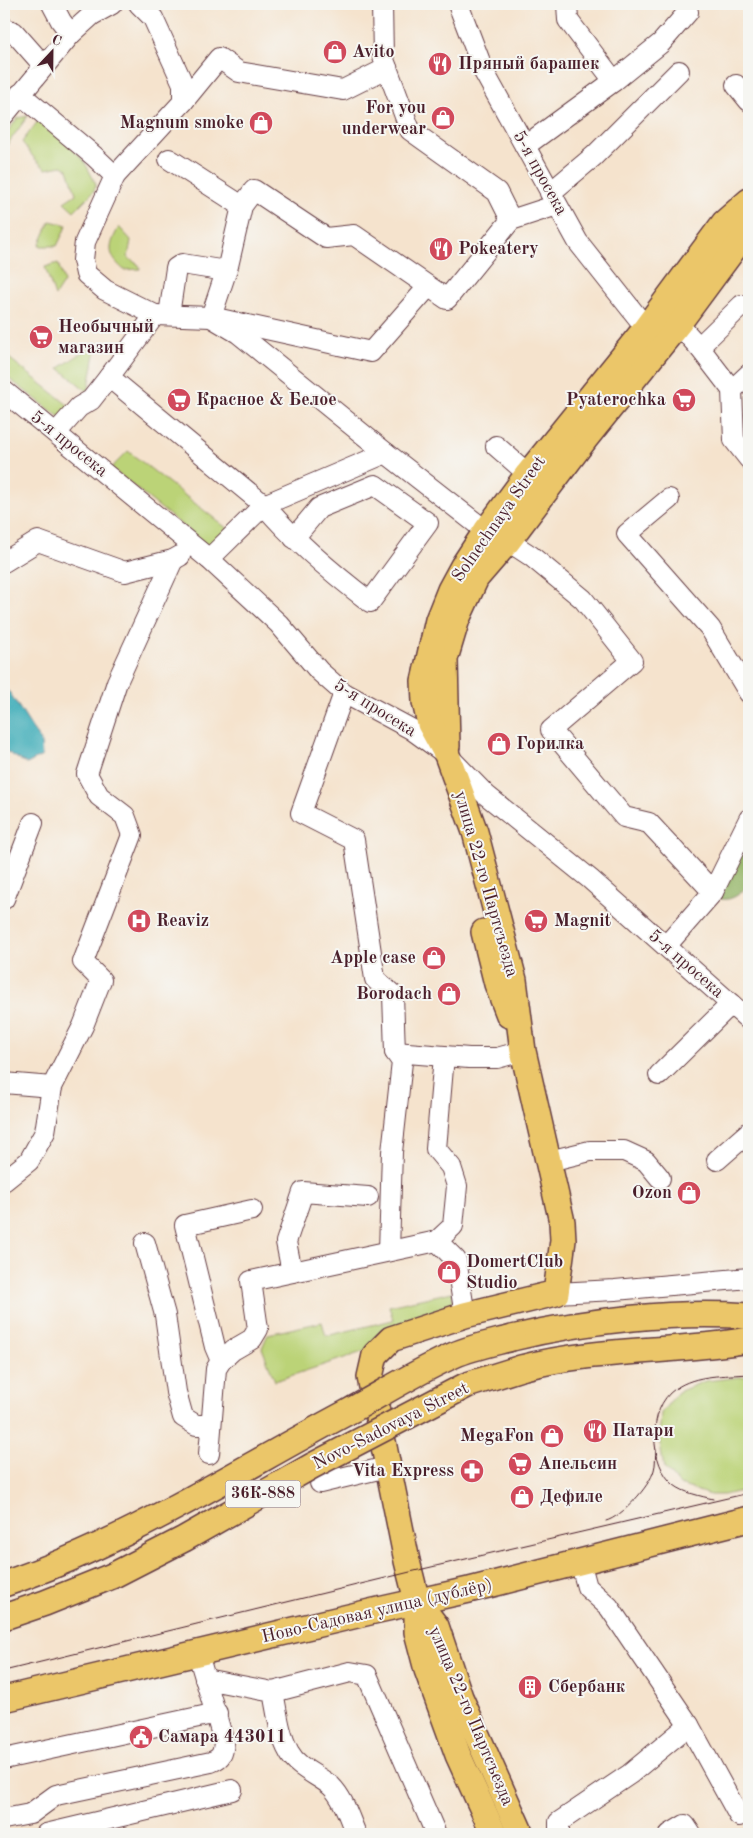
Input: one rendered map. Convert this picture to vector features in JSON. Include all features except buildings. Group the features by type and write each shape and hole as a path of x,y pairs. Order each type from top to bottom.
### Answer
{"main road":[{"name":"Solnechnaya Street","path":"447,755 445,659 457,619 528,474 646,328 724,224 749,201"},
{"name":"Solnechnaya Street","path":"497,536 585,439 678,324 749,228"},
{"name":"улица 22-го Партсъезда","path":"447,755 459,833 495,975 524,1051 558,1201 563,1240 556,1293 465,1316 391,1339 375,1355 370,1378 417,1601 417,1632 427,1670 458,1755 494,1834"},
{"name":"Novo-Sadovaya Street","path":"4,1584 98,1546 171,1510 455,1354 540,1331 664,1316 716,1314 749,1316"},
{"name":"Novo-Sadovaya Street","path":"4,1617 112,1576 312,1466 467,1385 546,1361 659,1348 716,1345 749,1340"},
{"name":"Ново-Садовая улица (дублёр)","path":"4,1699 468,1590 580,1560 749,1519"},
{"name":"улица 22-го Партсъезда","path":"417,1601 436,1626 463,1704 520,1834"}],"street":[{"path":"52,4 60,20 71,34"},
{"path":"4,114 71,34 92,15 112,4"},
{"path":"139,4 153,18 183,84 183,102"},
{"path":"382,4 383,57 410,130 497,192 511,220"},
{"name":"5-я просека","path":"458,4 484,72 553,199 578,242 646,328"},
{"path":"567,4 568,20 614,81"},
{"path":"525,146 614,81 661,42 688,12 685,4"},
{"path":"4,28 14,32 44,66"},
{"path":"387,68 344,90 239,72 219,58 183,102 115,176 85,242 83,260 86,274 105,290 162,315 211,316 371,352 428,287"},
{"path":"211,316 226,270 242,206 254,190 326,238 354,235 447,299 511,220 553,199 679,71"},
{"path":"736,85 749,101"},
{"path":"20,94 115,176"},
{"path":"169,160 242,206"},
{"path":"56,433 78,407 91,400 162,315 178,265 226,270"},
{"path":"699,347 742,305"},
{"path":"211,316 238,333 386,453 497,536 530,556 583,599 632,661 551,730 624,817 649,823 713,892"},
{"path":"678,324 699,347 732,390 734,440 749,459"},
{"path":"732,390 749,374"},
{"path":"110,377 264,505 282,526 294,538 334,575 370,602 428,523 375,485 319,508 294,538"},
{"name":"5-я просека","path":"4,392 202,553 279,624 319,671 344,693 411,729 447,755 486,795 590,879 749,1020"},
{"path":"496,446 528,474"},
{"path":"4,562 38,541 125,572 202,553 264,505 386,453"},
{"path":"669,499 627,534 710,628 749,693"},
{"path":"4,1181 29,1161 45,1132 52,1088 83,1026 101,980 83,962 132,835 125,816 98,796 87,774 117,682 173,560"},
{"path":"344,693 301,813 354,840 375,979 393,995 395,1052 402,1062 392,1152 389,1251"},
{"path":"666,946 713,892 749,819"},
{"path":"4,896 34,823"},
{"path":"658,1076 731,1004"},
{"path":"395,1052 469,1058 497,1058 524,1051"},
{"path":"209,1454 216,1369 221,1361 233,1350 252,1339 258,1328 251,1281 437,1241 453,1226 457,1186 451,1167 436,1149 444,1056"},
{"path":"4,1083 52,1088"},
{"path":"717,1160 749,1132"},
{"path":"549,1161 590,1151 624,1151 646,1161 660,1178"},
{"path":"292,1272 286,1242 303,1192 368,1197"},
{"path":"221,1361 215,1347 185,1225 252,1210"},
{"path":"437,1241 456,1260 465,1316"},
{"path":"145,1243 165,1315 176,1392 183,1417 196,1425 210,1425"},
{"path":"556,1293 615,1290 749,1278"},
{"path":"320,1484 388,1467"},
{"path":"580,1560 588,1588 609,1607 689,1725 739,1816 749,1811"},
{"path":"4,1819 30,1814 56,1795 219,1759 224,1753 224,1742 217,1713 198,1654"},
{"path":"205,1679 273,1692 350,1672 367,1675 436,1834"},
{"path":"273,1692 289,1753 296,1761 330,1786 340,1798 356,1834"},
{"path":"4,1759 217,1713"},
{"path":"559,1834 559,1822 630,1774 689,1725"},
{"path":"46,1834 79,1831 232,1790"},
{"path":"670,1834 685,1825 691,1834"}],"green space":[{"path":"28,116 4,149 4,136 18,118"},
{"path":"38,121 71,147 84,161 96,184 94,191 74,211 64,202 76,194 68,169 62,166 46,169 34,158 22,142"},
{"path":"50,221 67,225 57,246 39,246"},
{"path":"119,227 131,240 128,258 139,265 140,269 124,270 118,265 112,255 111,245"},
{"path":"58,263 64,282 55,296 45,267"},
{"path":"97,343 88,392 59,368"},
{"path":"4,354 73,409 65,421 4,375"},
{"path":"128,451 233,533 210,548 111,468"},
{"path":"749,818 749,886 733,898 721,899 719,885"},
{"path":"452,1292 456,1321 275,1381 262,1348 268,1334 322,1322 326,1336 393,1320 389,1306"},
{"path":"749,1376 749,1489 724,1495 710,1495 680,1485 664,1468 659,1439 661,1413 678,1392 705,1381"}],"water":[{"path":"4,687 10,693 41,742 42,756 27,764 4,750"}],"tram line":[{"path":"713,1499 683,1490 674,1485 666,1476 656,1451 656,1422 666,1398 683,1384 701,1378 749,1374"},
{"path":"606,1521 620,1514 647,1484 655,1468 656,1450"},
{"path":"4,1671 410,1572 749,1493"}],"place":[{"name":"Avito","path":"335,52"},
{"name":"Пряный барашек","path":"440,64"},
{"name":"For you underwear","path":"443,118"},
{"name":"Magnum smoke","path":"261,123"},
{"name":"Pokeatery","path":"441,249"},
{"name":"Необычный магазин","path":"41,337"},
{"name":"Красное & Белое","path":"179,400"},
{"name":"Pyaterochka","path":"684,400"},
{"name":"Горилка","path":"499,744"},
{"name":"Reaviz","path":"139,921"},
{"name":"Magnit","path":"536,921"},
{"name":"Apple case","path":"434,958"},
{"name":"Borodach","path":"449,994"},
{"name":"Ozon","path":"689,1193"},
{"name":"DomertClub Studio","path":"449,1272"},
{"name":"Патари","path":"595,1431"},
{"name":"MegaFon","path":"552,1436"},
{"name":"Апельсин","path":"520,1464"},
{"name":"Vita Express","path":"472,1471"},
{"name":"Дефиле","path":"522,1497"},
{"name":"Сбербанк","path":"530,1687"},
{"name":"Самара 443011","path":"141,1737"}]}
